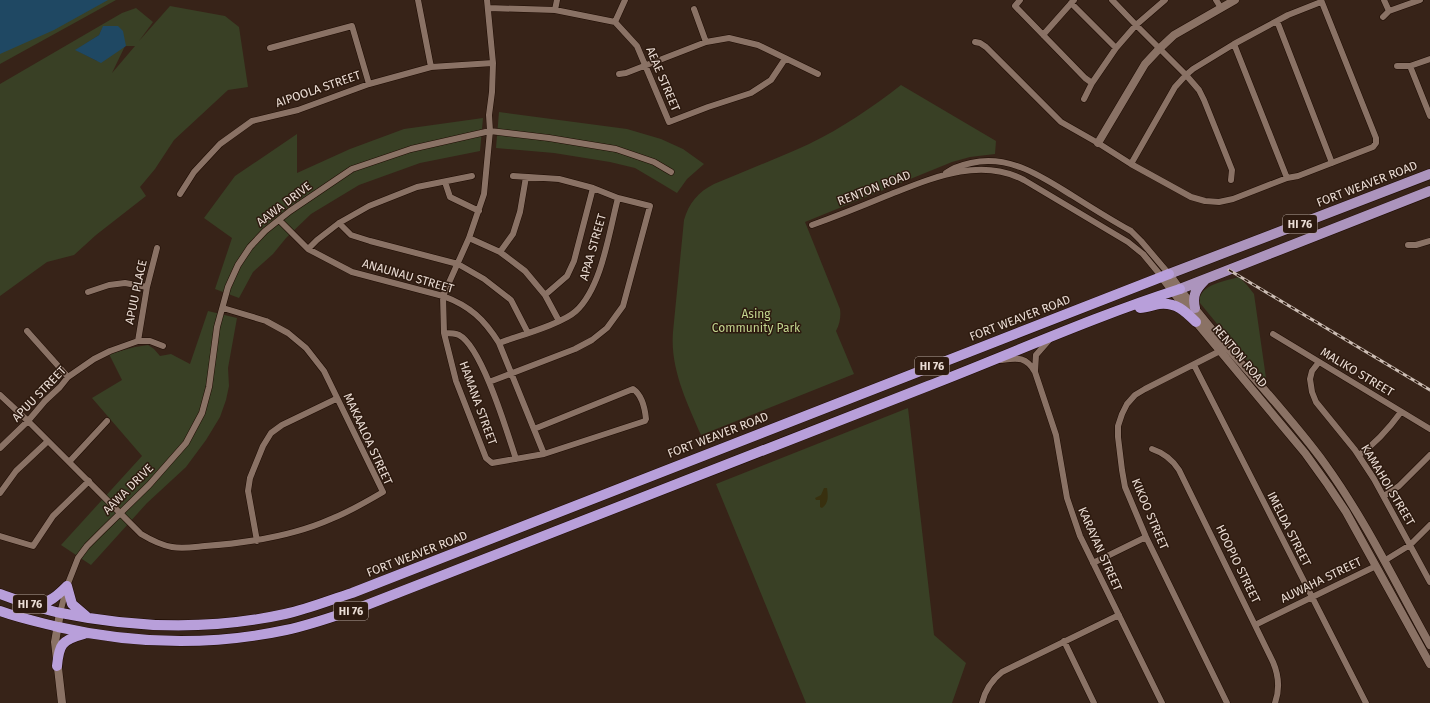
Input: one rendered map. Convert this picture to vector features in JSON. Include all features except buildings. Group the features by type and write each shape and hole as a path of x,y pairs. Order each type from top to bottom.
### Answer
{"highway":[{"path":"1132,306 1138,301 1157,293 1166,277"},
{"name":"FORT WEAVER ROAD","path":"0,594 60,613 88,618 150,624 195,625 240,622 285,614 352,593 678,465 1166,277"},
{"name":"HI 76","path":"0,611 33,622 86,633 128,639 181,641 243,638 287,630 322,621 359,608 1132,306 1177,290"},
{"path":"1132,306 1142,308 1161,304 1174,305 1183,309 1196,322"},
{"path":"36,606 54,599 66,586 72,604 88,618"},
{"path":"57,666 58,653 64,642 68,639 86,633"}],"main road":[{"name":"FORT WEAVER ROAD","path":"1166,277 1430,174"},
{"name":"HI 76","path":"1177,290 1430,191"},
{"path":"1195,308 1193,301 1194,294 1196,289 1205,279"}],"street":[{"path":"418,0 431,66"},
{"name":"HAMANA STREET","path":"487,0 493,63 490,131 484,194 469,238 443,296 444,333 456,381 486,458 492,463 544,454 645,421 646,419 641,400 636,391 633,389 534,428"},
{"path":"555,10 557,0"},
{"path":"488,8 555,10 615,22 625,0"},
{"path":"1010,0 1085,78 1092,83"},
{"path":"1015,6 1020,0"},
{"path":"1112,0 1199,90 1232,170 1231,180"},
{"path":"1084,99 1092,83 1116,48 1136,25 1165,0"},
{"path":"1216,0 1221,8"},
{"path":"1098,143 1145,64 1159,48 1174,35 1235,0"},
{"path":"1384,0 1389,11"},
{"path":"1383,17 1389,11 1420,0"},
{"path":"975,42 986,47 1061,122 1131,164 1191,197 1205,201 1219,202 1233,199 1287,178 1298,176 1373,147 1376,143 1376,138 1321,1 1288,15 1234,44 1193,69 1175,87 1131,164"},
{"path":"1043,35 1072,2 1116,48"},
{"path":"694,9 706,42"},
{"name":"AEAE STREET","path":"615,22 637,46 669,122 751,93 771,80 785,59"},
{"path":"1277,22 1332,162"},
{"path":"270,48 352,26 369,84"},
{"path":"619,74 626,73 706,42 729,38 758,45 818,74"},
{"path":"1234,44 1287,178"},
{"path":"1397,66 1410,66 1430,59"},
{"name":"AIPOOLA STREET","path":"180,194 194,172 220,144 252,121 298,110 369,84 431,66 493,63"},
{"path":"1410,66 1430,116"},
{"name":"AAWA DRIVE","path":"60,613 66,586 78,558 87,546 149,485 186,443 202,413 209,387 217,327 228,287 238,265 250,247 264,231 279,220 352,169 411,149 490,131 549,138 616,149 654,162 671,172"},
{"name":"RENTON ROAD","path":"945,174 952,168 979,161 1004,162 1028,169 1138,238 1166,277 1195,308 1312,448 1343,490 1354,507 1428,642"},
{"name":"RENTON ROAD","path":"812,226 945,174 970,170 1004,172 1019,178 1133,245 1166,277"},
{"path":"308,249 339,223 369,206 417,187 472,176"},
{"path":"489,382 575,349 592,340 607,328 623,306 629,290 650,206 618,198 593,188 559,179 513,176"},
{"path":"500,252 513,234 520,212 526,177"},
{"path":"445,182 450,196 479,212"},
{"path":"545,295 567,276 574,261 593,188"},
{"name":"APAA STREET","path":"499,343 559,321 575,312 588,296 597,280 618,198"},
{"name":"ANAUNAU STREET","path":"279,220 308,249 352,272 443,296 469,309 488,327 499,343 544,454"},
{"path":"339,223 351,234 363,239 458,264 484,279 511,300 528,333"},
{"path":"469,238 500,252 525,271 545,295 559,321"},
{"path":"1408,245 1416,245 1430,241"},
{"name":"APUU PLACE","path":"138,341 147,287 157,248"},
{"path":"88,292 109,285 125,283 147,287"},
{"name":"RENTON ROAD","path":"1177,290 1196,322 1305,454 1335,495 1346,512 1430,664"},
{"name":"MAKAALOA STREET","path":"0,396 28,421 141,534 155,542 171,547 207,546 257,541 331,520 383,492 336,399 324,371 306,348 288,333 266,321 223,308"},
{"path":"27,330 68,377"},
{"path":"444,333 458,334 468,343 477,355 489,382 516,459"},
{"name":"MALIKO STREET","path":"1273,334 1430,430"},
{"name":"KARAYAN STREET","path":"1035,372 1036,355 1052,337"},
{"path":"138,341 150,342 163,346"},
{"name":"APUU STREET","path":"0,448 28,421 68,377 99,357 138,341"},
{"name":"KIKOO STREET","path":"1220,351 1140,392 1127,404 1120,420 1118,437 1123,479 1128,495 1146,537 1227,703"},
{"name":"KARAYAN STREET","path":"996,360 1021,359 1030,365 1035,372 1056,435 1064,487 1076,527 1162,703"},
{"name":"KAMAHOI STREET","path":"1319,362 1310,376 1310,387 1318,407 1359,455 1384,496 1430,582"},
{"name":"IMELDA STREET","path":"1194,365 1366,703"},
{"path":"1255,393 1261,387"},
{"path":"257,541 248,491 250,478 263,446 271,434 282,424 336,399"},
{"path":"1359,455 1368,448 1401,412"},
{"path":"69,462 107,421"},
{"path":"0,493 16,471 48,441"},
{"name":"HOOPIO STREET","path":"1152,449 1162,452 1170,458 1180,470 1277,673 1278,690 1275,703"},
{"path":"1384,496 1399,486 1430,455"},
{"path":"2,537 33,546 53,516 89,482"},
{"path":"1335,495 1343,490"},
{"path":"1376,566 1410,545 1430,525"},
{"path":"1093,563 1146,537"},
{"name":"AUWAHA STREET","path":"1255,625 1376,566"},
{"path":"60,613 54,642 62,703"},
{"path":"982,703 984,695 990,684 1002,672 1119,615"},
{"path":"1064,641 1094,703"},
{"path":"1419,644 1428,642"}],"green space":[{"path":"38,0 116,0 0,64 0,23"},
{"path":"170,6 225,16 239,27 248,87 228,90 174,140 155,169 140,187 146,196 96,235 74,255 47,262 0,296 0,84 122,13 136,8 153,22 139,41","holes":["103,27 97,61 76,50 99,35","125,46 135,46 112,73"]},
{"name":"Asing Community Park","path":"901,85 996,141 995,154 970,157 952,162 805,222 840,309 840,320 836,331 854,374 701,435 681,385 674,359 673,346 673,332 684,220 691,203 699,194 714,184 821,138 857,117"},
{"path":"499,112 627,129 661,139 683,149 704,164 687,179 677,193 635,168 610,162 554,153 496,148"},
{"path":"483,118 480,151 420,163 359,185 311,214 286,238 273,254 253,272 239,298 215,289 232,238 204,218 235,176 297,134 297,173 350,149 404,129"},
{"path":"1239,277 1254,294 1267,385 1200,303 1200,297 1207,288 1220,282"},
{"path":"208,311 237,318 228,368 229,386 220,417 206,440 186,467 147,503 91,565 61,545 142,456 92,398 122,380 109,354 148,345 160,356 171,354 190,364"},
{"path":"908,408 934,635 966,663 952,703 806,703 716,484"}],"sand":[{"path":"824,488 827,488 828,499 822,508 820,507 820,500 816,500 815,498 821,495"}],"water":[{"path":"0,0 108,0 54,30 0,54"},
{"path":"103,26 118,26 123,31 126,46 101,63 75,50 99,35"}],"railway":[{"path":"1229,270 1430,390"}]}
